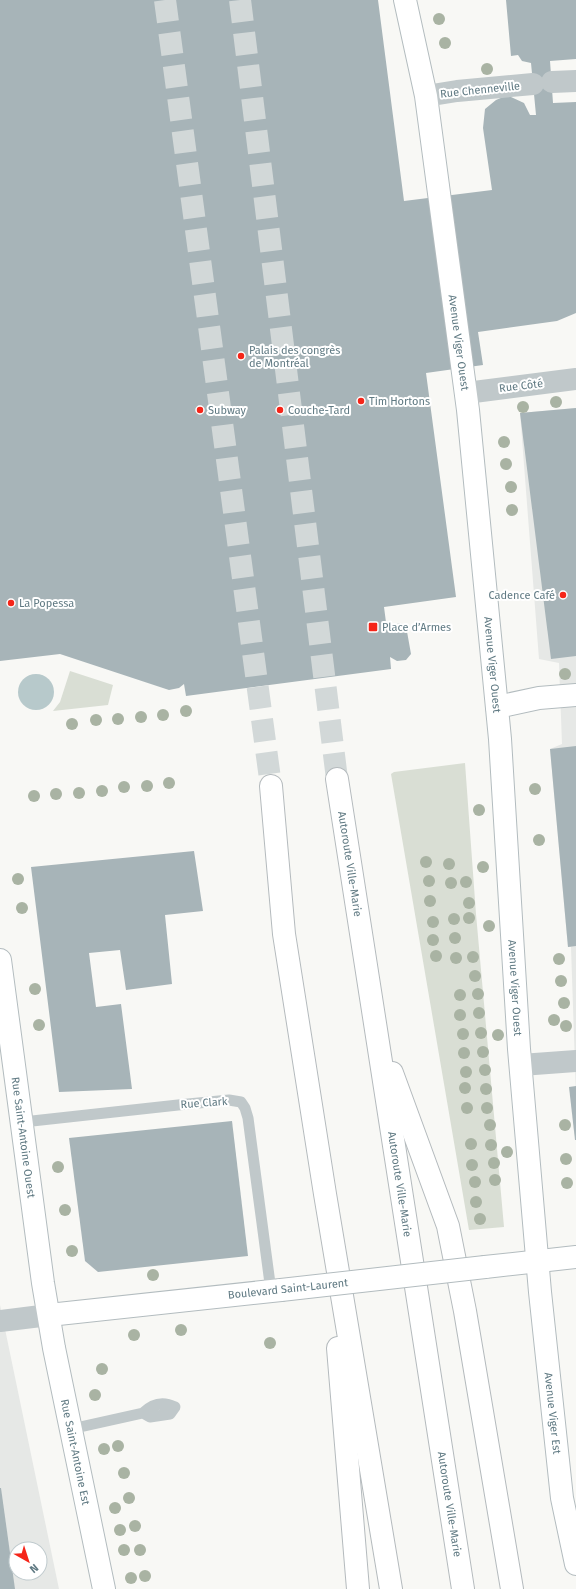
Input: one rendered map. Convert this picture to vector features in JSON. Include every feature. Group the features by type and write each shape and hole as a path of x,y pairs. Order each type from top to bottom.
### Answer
{"main road":[{"name":"Avenue Viger Ouest","path":"405,0 426,96 466,393 497,707 521,1065 538,1262"},
{"path":"497,707 539,698 576,695"},
{"name":"Autoroute Ville-Marie","path":"337,779 463,1589"},
{"path":"271,786 284,934 325,1194 391,1589"},
{"name":"Rue Saint-Antoine Ouest","path":"0,960 49,1315"},
{"path":"376,1026 448,1226 466,1319 512,1589"},
{"path":"325,1194 358,1589"},
{"name":"Boulevard Saint-Laurent","path":"49,1315 576,1257"},
{"name":"Avenue Viger Est","path":"538,1262 540,1292 569,1497 576,1564"},
{"name":"Rue Saint-Antoine Est","path":"49,1315 104,1589"}],"street":[{"name":"Rue Chenneville","path":"426,96 457,91 576,81"},
{"name":"Rue Côté","path":"466,393 576,380"},
{"path":"521,1065 576,1061"},
{"name":"Boulevard Saint-Laurent","path":"0,1321 49,1315"}],"lane":[{"name":"Rue Clark","path":"23,1122 178,1104 229,1100 241,1102 245,1108 248,1118 276,1290"},
{"path":"71,1429 143,1413"}],"shaded area":[{"path":"576,408 576,1096 571,947 568,947 550,749 562,744 559,663 539,659 520,413"},
{"path":"70,671 113,685 108,705 53,711 60,702"},
{"path":"40,674 49,679 53,685 53,699 49,705 40,710 32,710 23,705 19,699 18,688 23,679 29,675"},
{"path":"465,763 476,914 504,1227 469,1230 391,774 394,772"},
{"path":"0,1305 59,1589 0,1589"}],"building":[{"name":"Palais des congrès de Montréal","path":"0,0 378,0 404,201 492,190 483,128 485,109 496,100 503,97 511,97 524,103 530,115 536,115 531,63 522,61 518,55 511,56 506,0 576,0 576,59 550,61 553,103 576,102 576,313 557,321 478,332 483,365 426,373 456,597 384,607 387,630 393,625 401,623 406,626 411,654 406,660 397,661 390,657 391,669 186,696 184,684 179,688 169,690 60,654 0,661"},
{"path":"576,408 576,656 551,659 520,413"},
{"path":"576,746 576,946 568,947 550,749"},
{"path":"194,851 203,911 165,915 172,984 126,990 120,950 89,953 96,1007 121,1004 132,1089 59,1092 31,867"},
{"path":"576,1086 576,1140 575,1140 569,1087"},
{"path":"232,1121 248,1256 98,1272 85,1261 69,1138"},
{"path":"1,1488 8,1541 8,1581 14,1581 15,1589 0,1589"}],"tunnel":[{"path":"165,0 271,786"},
{"path":"240,0 337,779"}],"place":[{"name":"Palais des congrès de Montréal","path":"241,356"},
{"name":"Tim Hortons","path":"361,401"},
{"name":"Subway","path":"200,410"},
{"name":"Couche-Tard","path":"280,410"},
{"name":"Cadence Café","path":"563,595"},
{"name":"La Popessa","path":"11,603"},
{"name":"Place d’Armes","path":"373,627"}]}
